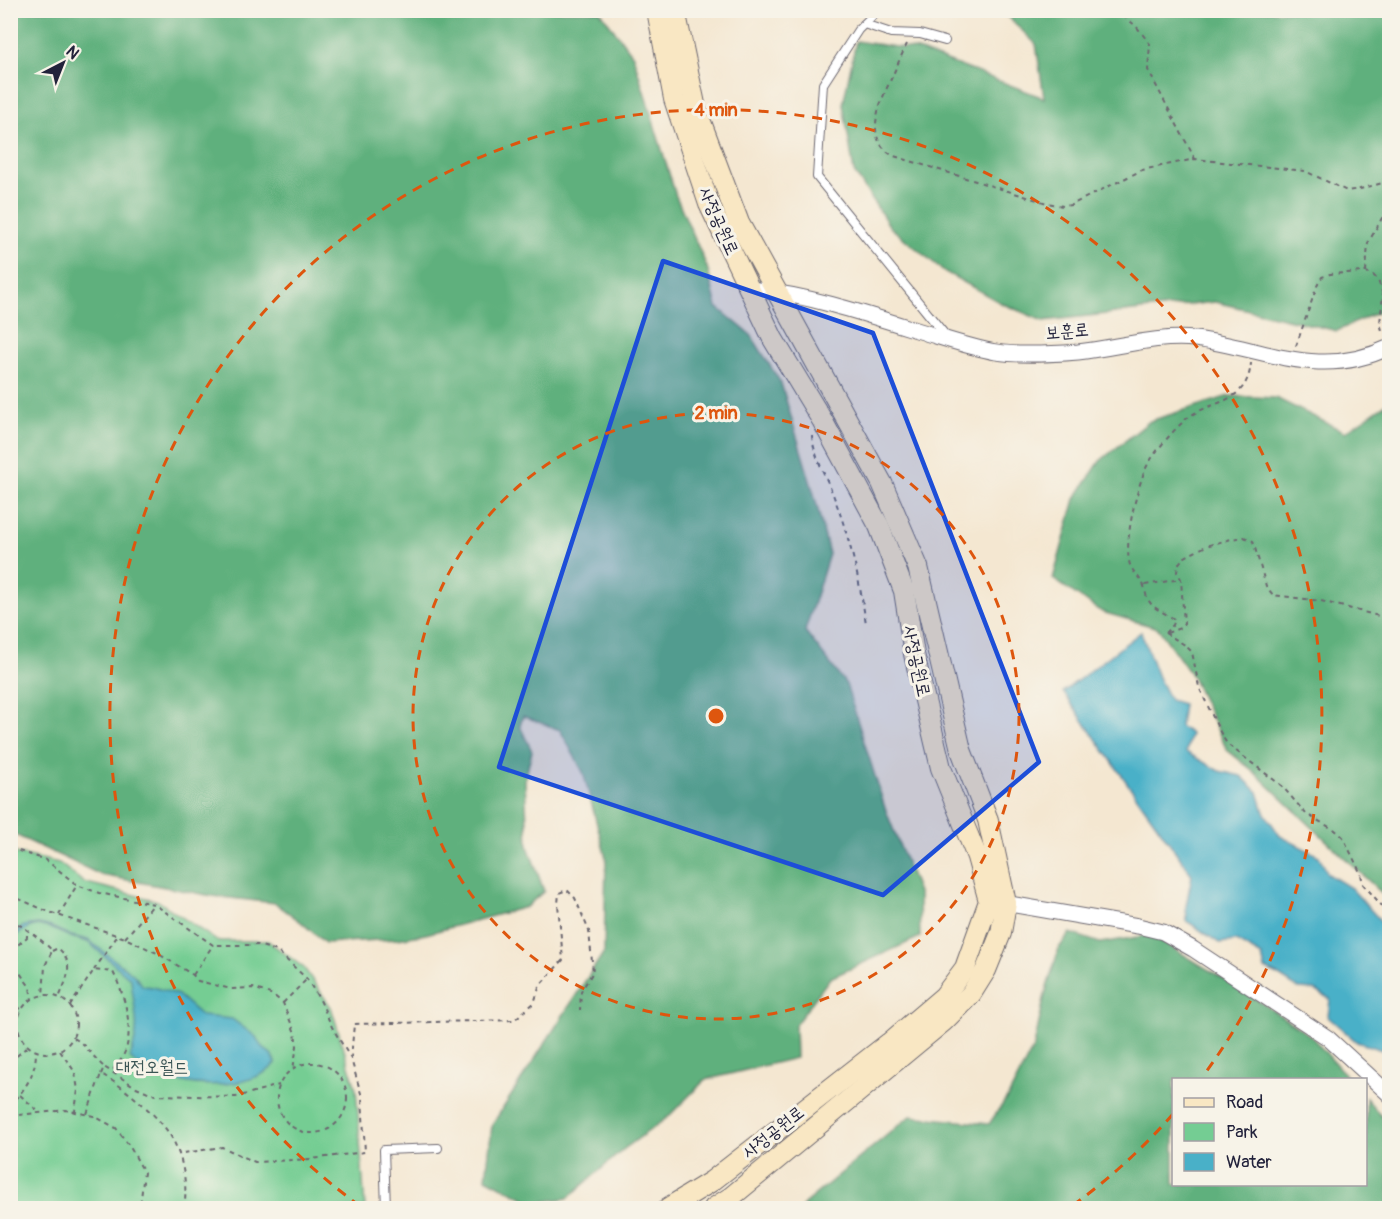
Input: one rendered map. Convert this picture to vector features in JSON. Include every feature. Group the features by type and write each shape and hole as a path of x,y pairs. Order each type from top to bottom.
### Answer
{"main road":[{"name":"사정공원로","path":"657,10 674,99 709,204 773,339 820,417 879,526 904,591 914,654 939,758 977,857 998,902"},
{"name":"사정공원로","path":"675,10 696,109 739,223 882,483 918,567 961,750 988,820 1001,933 986,970 971,994 944,1021 714,1209"},
{"name":"사정공원로","path":"668,1209 712,1181 889,1043 944,996 965,968 998,902"}],"street":[{"name":"보훈로","path":"750,289 777,292 838,307 996,352 1024,354 1078,352 1151,340 1193,339 1291,360 1326,362 1365,358 1389,347"},
{"path":"998,902 1163,932 1193,949 1328,1038 1389,1095"}],"lane":[{"path":"878,10 858,30 823,84 817,177 949,340"},
{"path":"864,24 891,33 912,34 945,42"},
{"path":"386,1209 384,1150 438,1148"}],"path":[{"path":"1116,10 1136,26 1150,44 1148,70 1195,159"},
{"path":"912,34 880,104 876,122 879,142 885,151 894,156 1064,206 1079,202 1142,170 1195,159 1305,171 1347,190 1389,181"},
{"path":"1366,272 1368,243 1389,204"},
{"path":"1291,360 1317,286 1322,277 1330,273 1366,272 1378,280 1381,285 1383,302 1380,323 1389,347"},
{"path":"1165,633 1173,625 1174,620 1150,603 1145,585 1130,565 1131,519 1147,467 1187,418 1224,402 1244,386 1250,374 1252,352"},
{"path":"820,417 812,438 850,545 861,588 866,624"},
{"path":"1165,633 1180,628 1184,624 1180,579 1177,572 1178,565 1183,558 1206,546 1244,537 1250,538 1256,548 1266,586 1273,595 1321,601 1389,619"},
{"path":"1145,585 1180,579"},
{"path":"1165,633 1192,652 1199,687 1227,744 1282,786 1306,814 1343,837 1361,874 1363,884 1389,915"},
{"path":"10,848 46,860 77,885 99,893 154,904 213,945 258,945 277,951 307,979 321,1002 332,1028 351,1059 362,1097 365,1152 311,1159 255,1162 222,1147 178,1154"},
{"path":"59,915 77,885"},
{"path":"351,1059 354,1024 514,1020 534,1003 540,985 563,960 558,904 559,893 567,890 575,898 589,932 593,972 581,991 580,1010"},
{"path":"10,895 125,938 157,953 193,975 198,981 231,989 254,988 273,995 283,1003 296,1033 297,1046 293,1069"},
{"path":"125,938 154,904"},
{"path":"10,920 15,921 49,945 52,951"},
{"path":"10,948 19,945 27,938 27,931"},
{"path":"70,1006 118,935"},
{"path":"193,975 213,945"},
{"path":"43,996 45,966 52,951 58,948 66,955 69,966 68,976 59,998"},
{"path":"10,959 30,987 32,1000"},
{"path":"94,970 113,972 126,1005 128,1043 123,1056 111,1071"},
{"path":"283,1003 307,979"},
{"path":"43,996 59,998 70,1006 76,1022 73,1038 60,1051 48,1053 36,1051 28,1046 20,1033 19,1019 22,1010 32,1000 43,996"},
{"path":"10,1001 22,1010"},
{"path":"10,1014 19,1019"},
{"path":"10,1040 20,1033"},
{"path":"73,1038 83,1043 91,1055 104,1067 134,1086 155,1095 236,1097 279,1085"},
{"path":"10,1062 28,1046"},
{"path":"10,1107 28,1084 36,1066 36,1051"},
{"path":"60,1051 75,1072 78,1090 75,1111"},
{"path":"314,1063 325,1066 334,1072 346,1090 344,1112 328,1129 305,1132 294,1128 284,1120 278,1109 279,1085 284,1076 303,1064 314,1063"},
{"path":"87,1114 104,1067"},
{"path":"101,1074 120,1084 173,1139 183,1169 184,1209"},
{"path":"20,1095 40,1113"},
{"path":"10,1116 75,1111 94,1116 116,1128 144,1172 140,1209"}],"highlighted area":[{"path":"663,261 873,333 1039,762 883,895 499,767"}],"green space":[{"path":"11,10 600,11 633,55 676,196 707,267 717,307 751,335 781,383 829,554 805,631 846,684 885,808 919,895 920,937 830,978 795,1025 796,1058 705,1080 668,1117 624,1149 568,1198 533,1203 486,1178 492,1125 604,952 606,858 583,772 560,730 523,716 520,726 532,751 525,780 528,846 544,891 526,907 426,934 398,939 325,943 275,903 212,896 101,875 11,833"},
{"path":"1002,11 1389,11 1389,307 1337,331 1215,302 1043,321 1001,303 945,272 890,227 854,172 843,104 856,41 918,50 1044,98 1036,44"},
{"path":"1229,396 1276,398 1345,432 1389,402 1389,900 1252,770 1227,750 1190,673 1158,628 1102,612 1053,579 1075,499 1100,461 1150,421"},
{"name":"대전오월드","path":"11,852 59,863 83,882 158,901 217,941 268,941 304,968 331,1007 356,1089 365,1208 11,1208"},
{"path":"1070,933 1100,943 1151,935 1244,991 1311,1036 1348,1078 1172,1078 1172,1186 1367,1186 1367,1099 1389,1125 1389,1208 802,1208 910,1116 989,1124 1009,1095 1034,1046 1045,994 1059,948"}],"water":[{"path":"1141,632 1158,677 1170,700 1183,704 1180,726 1191,734 1186,752 1219,771 1241,776 1258,792 1264,812 1280,836 1319,856 1328,874 1351,888 1389,930 1389,1049 1385,1051 1357,1042 1328,1017 1330,999 1315,990 1299,989 1265,969 1262,956 1236,941 1219,943 1187,921 1186,906 1192,875 1063,692"},
{"path":"38,924 88,940 133,974 143,986 178,995 202,1016 232,1019 256,1037 276,1063 258,1076 246,1080 206,1085 177,1081 135,1063 130,1058 136,1036 131,979 88,942 71,937 50,928 38,925 11,936 24,926"}]}
